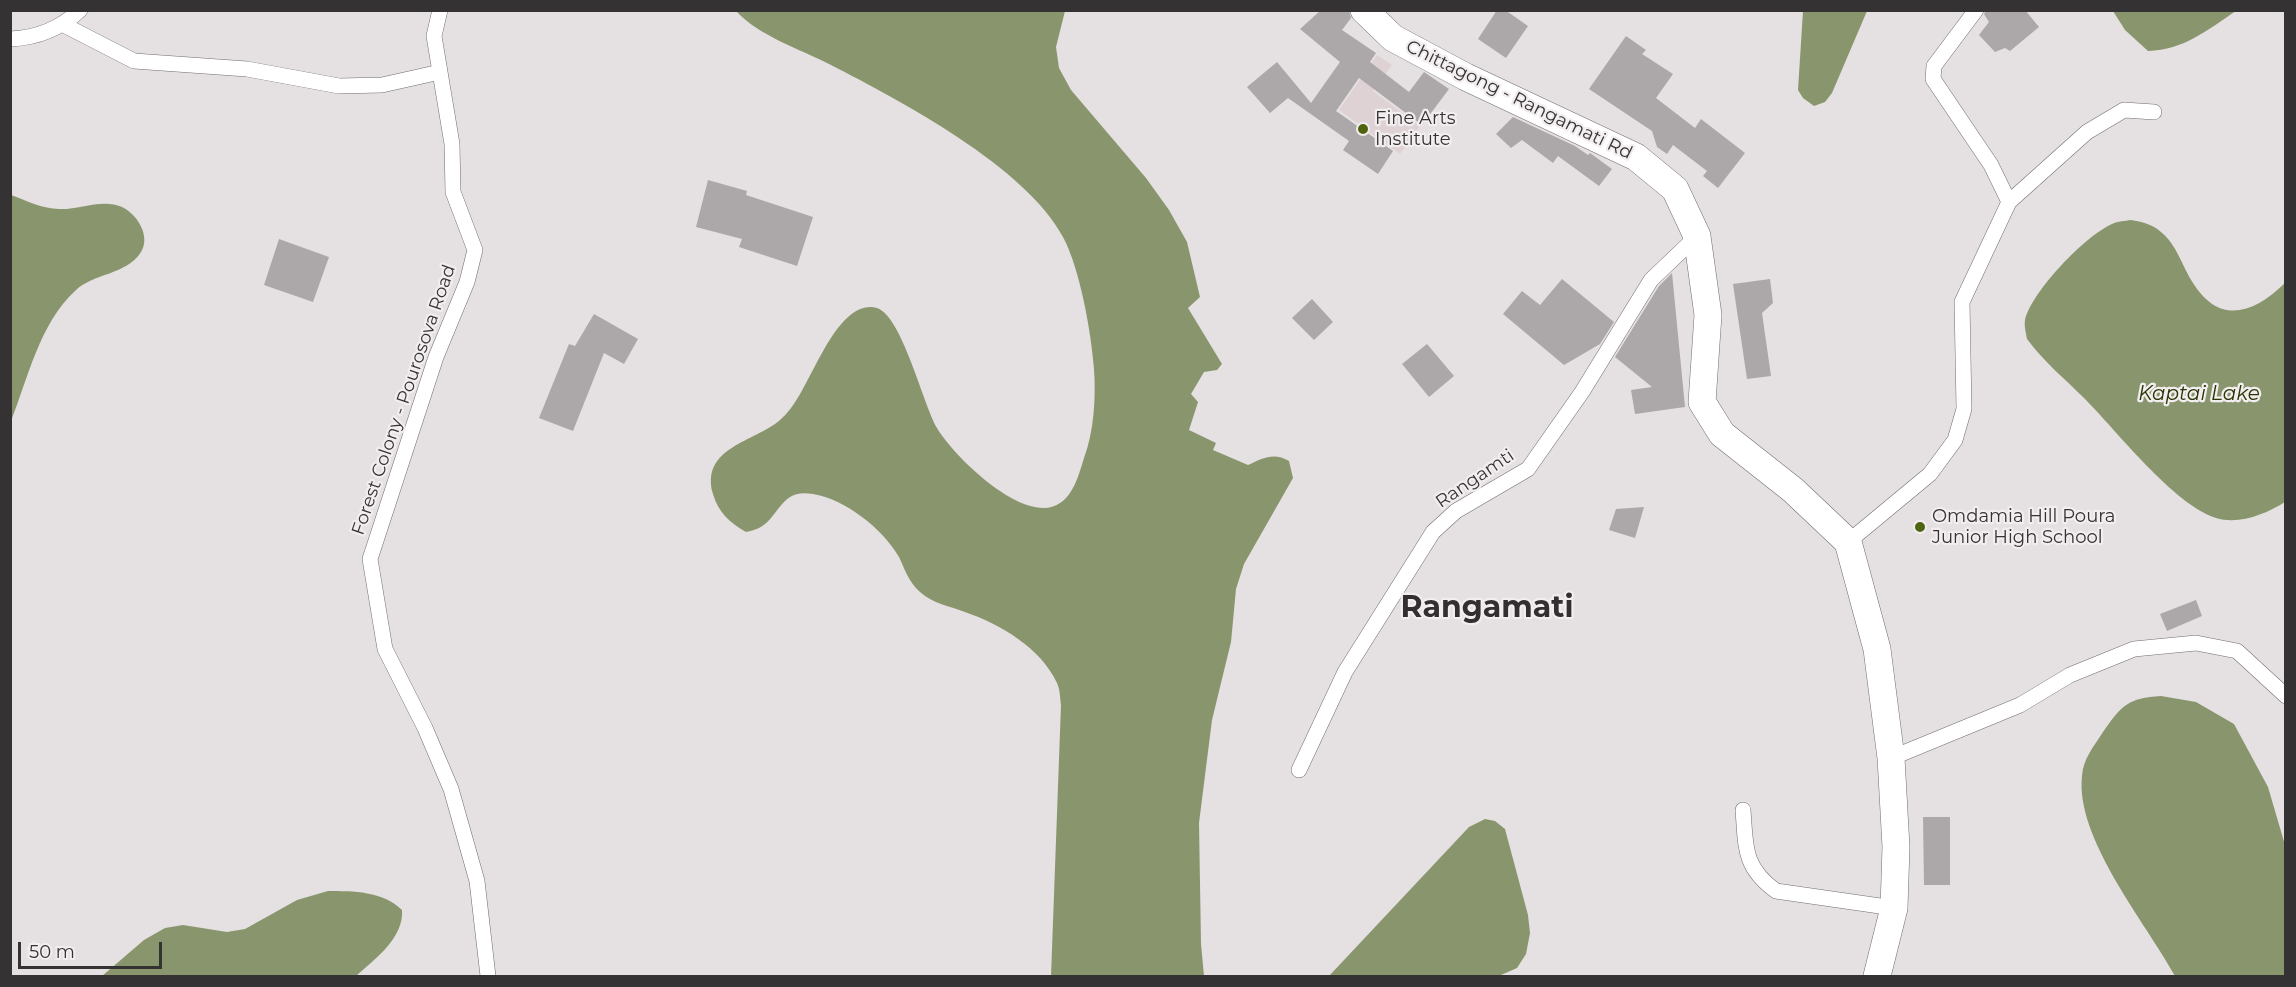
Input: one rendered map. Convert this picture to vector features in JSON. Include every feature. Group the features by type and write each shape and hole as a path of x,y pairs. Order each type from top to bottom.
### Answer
{"highway":[{"name":"Chittagong - Rangamati Rd","path":"1364,10 1393,38 1466,77 1636,157 1675,189 1697,236 1708,315 1702,402 1722,434 1792,490 1848,542"},
{"path":"1848,542 1877,649 1891,758 1896,847 1894,908 1877,976"}],"street":[{"path":"10,39 27,38 64,25 80,10"},
{"name":"Forest Colony - Pourosova Road","path":"440,10 434,36 452,144 453,192 475,250 467,282 436,357 370,559 385,649 425,728 451,789 477,881 488,976"},
{"path":"1976,10 1934,66 1933,79 1991,165 2009,202"},
{"path":"64,25 134,61 248,69 339,86 382,85 440,72"},
{"path":"1848,542 1930,474 1955,440 1964,409 1962,303 2009,202 2087,132 2124,110 2154,112"},
{"name":"Rangamti","path":"1299,770 1345,672 1433,532 1456,511 1528,469 1582,392 1651,280 1697,236"},
{"path":"1891,758 2020,705 2070,675 2134,649 2196,643 2237,651 2286,696"},
{"path":"1743,810 1746,856 1760,879 1776,891 1894,908"}],"shaded area":[{"path":"1377,55 1392,65 1373,91 1420,126 1400,154 1339,110"}],"water":[{"path":"736,11 1065,11 1056,47 1059,68 1071,90 1146,178 1169,210 1187,242 1200,297 1188,308 1222,364 1217,370 1204,372 1191,394 1198,402 1189,430 1216,443 1213,450 1248,465 1273,456 1284,458 1289,461 1293,478 1244,564 1236,589 1231,642 1212,720 1199,823 1201,944 1204,976 1051,976 1061,705 1057,683 1050,670 1030,648 992,623 925,596 913,584 899,557 883,536 862,517 838,502 813,494 794,495 787,499 766,523 746,532 730,521 718,506 713,494 711,478 714,466 732,448 769,428 786,414 839,326 857,311 866,307 877,308 886,314 895,327 931,416 946,441 974,471 992,485 1029,505 1046,508 1060,503 1072,489 1078,477 1092,426 1095,380 1087,319 1069,250 1045,211 1021,186 992,161 925,117 860,80 768,35"},
{"path":"1803,11 1867,11 1832,93 1825,102 1814,106 1803,98 1798,90"},
{"path":"2113,11 2236,11 2184,43 2161,50 2148,51 2125,30"},
{"path":"11,195 53,209 99,204 122,207 133,215 141,226 144,246 135,260 119,270 82,285 63,304 36,352 11,421"},
{"name":"Kaptai Lake","path":"2131,220 2150,225 2167,237 2203,297 2226,310 2249,308 2261,302 2285,283 2285,502 2269,511 2243,519 2225,520 2199,510 2182,498 2146,465 2027,339 2025,320 2048,280 2074,252 2101,230 2114,223"},
{"path":"2161,696 2196,702 2234,724 2268,787 2285,845 2285,976 2175,976 2101,853 2083,800 2084,764 2103,732 2121,709 2133,701"},
{"path":"1485,819 1495,821 1505,829 1528,915 1530,933 1526,954 1517,968 1501,975 1329,976 1469,827"},
{"path":"328,891 367,893 386,899 402,910 398,930 393,939 356,976 102,976 144,940 165,928 183,925 227,932 245,929 297,900"}],"building":[{"path":"1321,10 1349,10 1351,18 1342,30 1376,53 1370,62 1409,92 1424,72 1449,89 1422,125 1359,78 1336,111 1393,151 1378,174 1343,150 1349,141 1288,98 1270,113 1247,87 1277,62 1311,103 1340,62 1300,29"},
{"path":"1497,10 1505,10 1528,26 1506,58 1478,39"},
{"path":"1986,10 2025,10 2039,27 2010,51 2005,48 1995,52 1979,35 1989,22 1984,14"},
{"path":"1626,36 1646,50 1642,54 1673,74 1656,98 1695,128 1701,119 1745,153 1718,188 1703,176 1707,171 1673,145 1667,154 1657,147 1652,131 1589,89"},
{"path":"1513,117 1575,146 1588,155 1590,153 1612,169 1599,186 1558,156 1553,163 1522,140 1511,148 1496,134"},
{"path":"708,180 747,191 746,195 813,217 797,266 739,247 742,239 696,227"},
{"path":"279,239 329,257 313,302 264,285"},
{"path":"1672,273 1685,407 1635,414 1631,390 1652,387 1615,357 1659,286"},
{"path":"1562,279 1614,322 1600,344 1564,365 1503,314 1522,291 1540,305"},
{"path":"1770,279 1773,303 1762,313 1771,376 1747,379 1733,284"},
{"path":"1312,299 1333,322 1314,340 1292,318"},
{"path":"594,314 638,339 624,364 604,353 573,431 539,418 569,344 575,346"},
{"path":"1427,344 1454,376 1429,397 1402,364"},
{"path":"1644,507 1635,538 1609,530 1616,509"},
{"path":"2196,600 2202,616 2167,631 2160,614"},
{"path":"1923,817 1950,817 1950,885 1924,885"}],"place":[{"name":"Fine Arts Institute","path":"1363,129"},
{"name":"Omdamia Hill Poura Junior High School","path":"1920,527"}],"district":[{"name":"Rangamati","path":"1487,608"}]}
